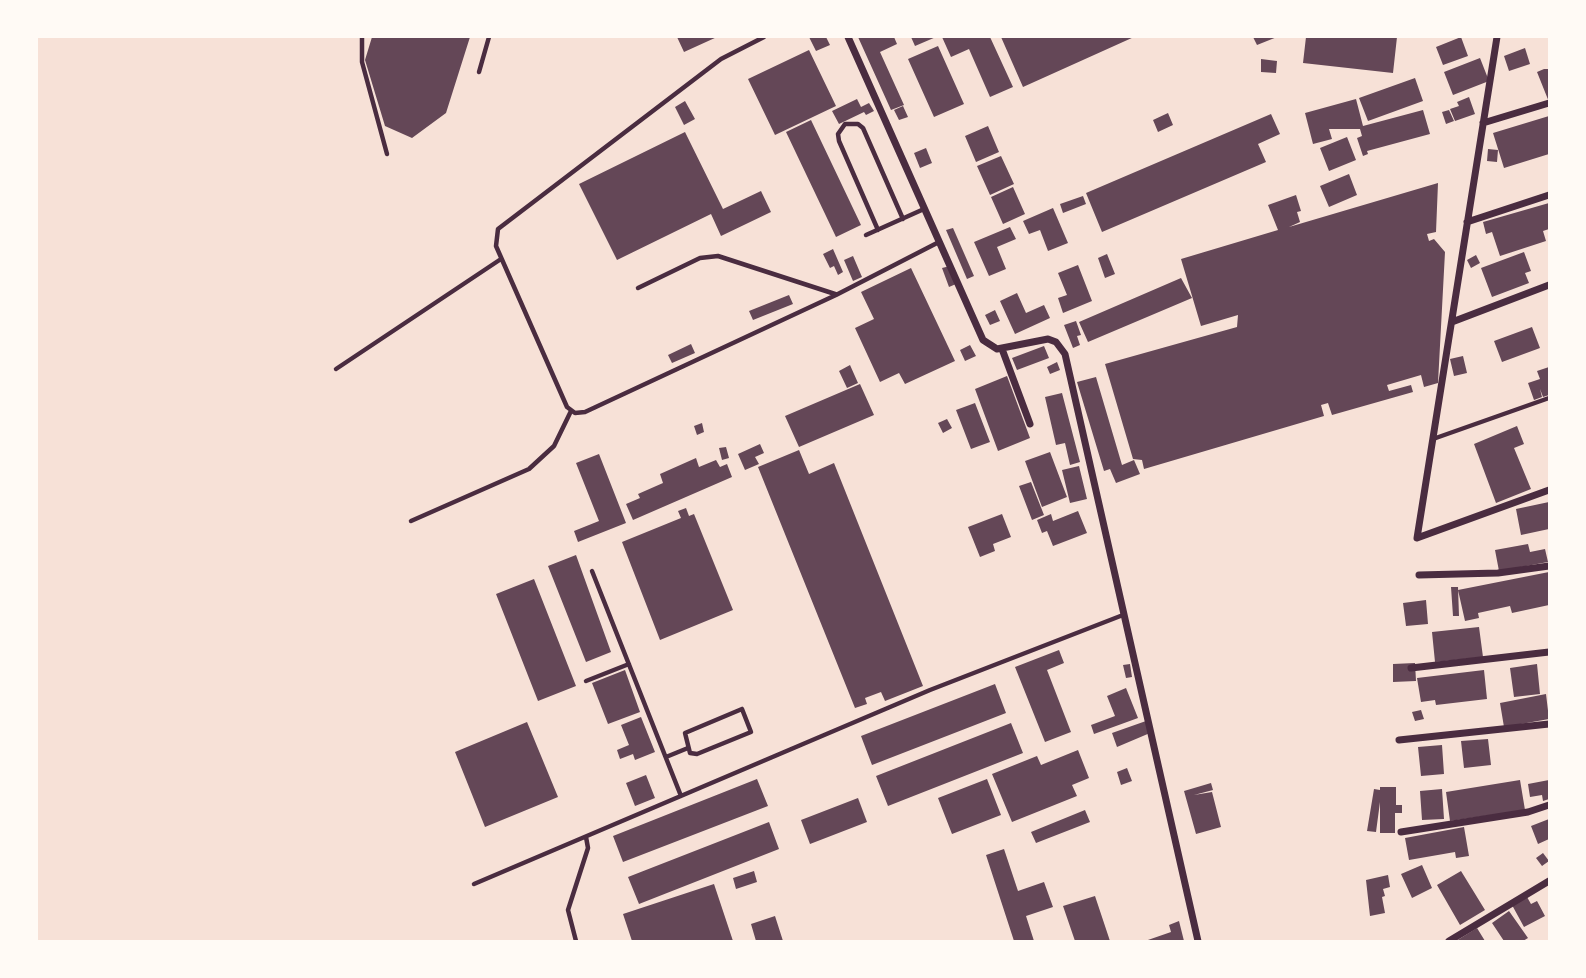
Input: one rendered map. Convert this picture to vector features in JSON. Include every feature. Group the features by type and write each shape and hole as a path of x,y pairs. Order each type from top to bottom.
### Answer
{"street":[{"path":"848,37 983,340 991,348 1002,349 1048,339 1056,342 1065,354 1198,941"},
{"path":"1497,37 1418,538 1549,490"},
{"path":"1483,122 1549,103"},
{"path":"1468,222 1549,195"},
{"path":"1452,322 1549,285"},
{"path":"1002,349 1030,424"},
{"path":"1419,575 1498,573 1549,566"},
{"path":"1411,668 1549,652"},
{"path":"1399,740 1549,724"},
{"path":"1401,832 1528,812 1549,806"},
{"path":"1449,941 1549,881"}],"lane":[{"path":"362,37 362,62 387,154"},
{"path":"479,72 489,37"},
{"path":"411,521 530,469 554,446 570,411 501,258 495,240 501,225 721,59 764,37"},
{"path":"878,230 839,141 838,134 845,124 858,124 863,128 903,219"},
{"path":"866,235 925,209"},
{"path":"570,411 585,412 836,295 939,242"},
{"path":"638,288 700,258 718,256 836,295"},
{"path":"336,369 501,258"},
{"path":"1433,439 1549,398"},
{"path":"592,571 681,796"},
{"path":"474,884 930,690 1125,615"},
{"path":"586,681 629,664"},
{"path":"745,710 752,729 750,733 697,754 692,754 688,748 684,737 686,732 745,710"},
{"path":"666,757 688,748"},
{"path":"576,941 568,910 588,848 586,837"}],"building":[{"path":"372,37 470,37 446,113 412,138 385,126 365,60"},
{"path":"677,37 717,37 684,52"},
{"path":"809,37 826,37 830,45 816,51"},
{"path":"858,37 894,37 897,44 880,52 904,105 891,110"},
{"path":"911,37 936,37 915,46"},
{"path":"942,37 990,37 1013,87 990,97 969,49 951,57"},
{"path":"1001,37 1134,37 1023,87"},
{"path":"1253,37 1277,37 1257,45"},
{"path":"1306,37 1397,37 1393,73 1303,63"},
{"path":"1461,37 1468,56 1443,65 1436,47"},
{"path":"938,46 964,104 934,117 908,59"},
{"path":"1525,48 1530,64 1509,71 1504,56"},
{"path":"809,50 836,106 775,135 748,79"},
{"path":"1480,58 1489,81 1453,95 1444,72"},
{"path":"1261,59 1277,61 1276,73 1261,72"},
{"path":"1549,69 1549,102 1537,72"},
{"path":"1415,78 1423,101 1368,121 1359,98"},
{"path":"1469,97 1475,114 1455,121 1450,109 1459,106 1457,102"},
{"path":"857,99 861,107 869,103 874,111 866,115 864,112 839,124 832,111"},
{"path":"1356,99 1363,126 1423,110 1430,134 1367,151 1368,154 1363,156 1357,138 1362,136 1360,129 1329,129 1332,139 1313,144 1305,113"},
{"path":"685,101 695,119 684,125 675,107"},
{"path":"903,106 908,117 899,120 894,110"},
{"path":"1449,110 1454,121 1446,124 1442,112"},
{"path":"1168,113 1173,125 1158,132 1153,120"},
{"path":"1271,114 1280,134 1258,144 1266,162 1102,232 1086,193"},
{"path":"1549,116 1549,154 1504,168 1493,133"},
{"path":"811,120 861,225 836,237 786,132"},
{"path":"988,126 999,152 976,162 965,136"},
{"path":"685,132 723,209 761,191 771,212 721,236 711,214 617,260 579,184"},
{"path":"1347,137 1356,160 1329,171 1320,148"},
{"path":"926,148 932,163 920,168 914,153"},
{"path":"1488,149 1498,150 1497,162 1487,161"},
{"path":"1001,156 1014,184 990,195 977,166"},
{"path":"1349,174 1357,195 1329,207 1320,186"},
{"path":"1438,183 1436,232 1427,234 1429,241 1434,239 1445,252 1438,383 1424,387 1421,375 1387,385 1389,391 1411,385 1413,392 1332,415 1328,403 1321,405 1324,416 1144,469 1142,460 1133,459 1105,364 1237,327 1238,315 1201,326 1181,259 1278,230 1268,205 1296,195 1301,211 1297,212 1300,222 1289,227"},
{"path":"1013,187 1025,214 1003,224 991,197"},
{"path":"1083,196 1086,204 1063,213 1060,204"},
{"path":"1549,203 1549,229 1543,231 1546,241 1500,256 1492,232 1486,234 1483,222"},
{"path":"1053,208 1068,243 1048,251 1040,230 1029,234 1023,221"},
{"path":"1010,227 1016,239 997,247 1006,269 989,276 974,242"},
{"path":"953,228 974,276 967,279 946,230"},
{"path":"833,249 843,272 838,275 834,266 830,268 823,254"},
{"path":"1524,252 1531,271 1525,273 1529,283 1492,297 1481,268"},
{"path":"1107,254 1115,274 1105,278 1098,258"},
{"path":"1476,255 1480,263 1471,268 1467,260"},
{"path":"853,256 862,277 853,281 844,260"},
{"path":"1078,265 1092,301 1063,313 1058,298 1067,295 1058,273"},
{"path":"950,266 956,284 949,287 942,268"},
{"path":"911,268 955,361 905,384 899,373 880,382 855,328 874,319 861,292"},
{"path":"1181,278 1192,298 1088,342 1079,322"},
{"path":"1017,293 1026,313 1044,305 1050,318 1015,334 1000,301"},
{"path":"789,295 793,304 753,320 749,311"},
{"path":"995,310 1000,321 990,325 985,315"},
{"path":"1076,321 1081,335 1077,336 1080,345 1073,348 1064,325"},
{"path":"1532,327 1540,348 1502,362 1494,341"},
{"path":"691,344 695,353 672,363 668,355"},
{"path":"970,345 976,356 965,361 960,350"},
{"path":"1044,346 1049,358 1017,370 1012,358"},
{"path":"1463,356 1467,373 1454,376 1450,359"},
{"path":"1057,362 1060,370 1050,374 1047,367"},
{"path":"850,365 858,383 847,388 839,371"},
{"path":"1549,367 1549,395 1543,397 1540,389 1542,397 1534,400 1528,383 1540,379 1537,371"},
{"path":"1007,376 1030,438 998,451 975,389"},
{"path":"1096,377 1122,465 1134,460 1140,474 1116,483 1110,469 1104,471 1077,382"},
{"path":"860,384 874,415 799,447 785,416"},
{"path":"1062,393 1080,462 1070,465 1065,443 1056,445 1045,397"},
{"path":"975,403 990,442 971,449 956,410"},
{"path":"947,419 952,428 943,433 938,423"},
{"path":"702,423 704,432 697,435 694,426"},
{"path":"1517,426 1524,444 1514,448 1531,489 1496,503 1474,444"},
{"path":"760,444 764,453 755,457 759,464 745,470 738,454"},
{"path":"726,447 729,458 722,460 719,448"},
{"path":"799,450 809,474 834,463 923,686 885,701 881,692 865,698 867,704 855,708 758,467"},
{"path":"1050,452 1067,497 1042,507 1025,461"},
{"path":"599,454 626,523 578,542 574,531 599,521 576,463"},
{"path":"696,458 699,467 716,460 720,467 727,464 732,477 633,520 626,504 640,498 638,494 663,483 660,474"},
{"path":"1079,466 1087,499 1070,503 1062,470"},
{"path":"1031,482 1044,515 1032,520 1019,486"},
{"path":"1549,502 1549,529 1521,535 1516,509"},
{"path":"686,508 689,516 694,514 733,610 660,640 622,542 681,518 678,511"},
{"path":"1078,511 1087,533 1053,546 1047,531 1042,533 1037,520 1051,514 1053,521"},
{"path":"1002,514 1011,537 993,544 995,551 980,557 968,527"},
{"path":"1528,544 1530,552 1545,549 1548,562 1499,571 1495,550"},
{"path":"576,555 611,652 586,662 548,566"},
{"path":"1549,572 1549,605 1512,613 1510,606 1478,613 1479,618 1465,621 1458,590"},
{"path":"534,579 576,686 538,701 496,594"},
{"path":"1451,587 1458,587 1459,616 1453,616"},
{"path":"1426,600 1428,624 1406,626 1403,603"},
{"path":"1479,627 1483,657 1435,662 1432,632"},
{"path":"1059,650 1064,663 1047,670 1071,732 1045,742 1015,667"},
{"path":"1415,663 1416,681 1393,682 1393,664"},
{"path":"1130,664 1132,677 1126,678 1123,665"},
{"path":"1537,664 1540,694 1514,697 1510,668"},
{"path":"625,670 640,712 608,724 592,683"},
{"path":"1484,670 1487,699 1436,705 1435,700 1421,702 1417,678"},
{"path":"995,684 1006,713 872,765 861,736"},
{"path":"1126,688 1138,718 1094,734 1091,725 1115,716 1107,696"},
{"path":"1546,694 1549,719 1504,727 1500,703"},
{"path":"1421,710 1424,719 1415,721 1412,712"},
{"path":"641,717 655,752 635,760 633,754 620,759 617,750 629,745 621,725"},
{"path":"1146,721 1150,733 1117,747 1112,733"},
{"path":"527,722 558,797 485,827 455,752"},
{"path":"1011,723 1023,753 888,806 876,776"},
{"path":"1488,739 1491,765 1464,768 1461,741"},
{"path":"1442,745 1444,774 1421,776 1418,747"},
{"path":"1078,750 1089,778 1072,785 1077,796 1012,822 992,774 1037,756 1041,765"},
{"path":"1127,768 1132,781 1121,785 1117,772"},
{"path":"646,775 655,798 635,806 626,783"},
{"path":"757,779 768,806 623,862 613,836"},
{"path":"987,779 1001,815 952,834 938,798"},
{"path":"1520,780 1525,810 1450,821 1446,792"},
{"path":"1549,780 1549,799 1543,801 1542,795 1530,797 1528,784"},
{"path":"1211,783 1213,790 1194,795 1212,792 1221,827 1196,834 1184,791"},
{"path":"1380,787 1396,787 1396,805 1402,805 1402,813 1395,813 1395,833 1380,833 1380,802 1376,832 1367,831 1374,789 1380,790"},
{"path":"1442,789 1444,819 1422,820 1420,791"},
{"path":"858,798 867,822 810,844 801,820"},
{"path":"1085,810 1090,822 1036,843 1031,832"},
{"path":"1549,819 1549,839 1538,844 1531,826"},
{"path":"769,822 779,849 639,904 628,877"},
{"path":"1464,827 1469,856 1456,858 1455,852 1409,860 1405,838"},
{"path":"1004,849 1018,891 1044,882 1053,907 1026,916 1034,941 1014,941 986,855"},
{"path":"1543,853 1549,861 1542,866 1536,858"},
{"path":"1422,865 1432,888 1412,898 1401,874"},
{"path":"754,871 757,882 736,889 733,878"},
{"path":"1461,871 1485,910 1460,925 1437,885"},
{"path":"1388,875 1390,887 1383,889 1385,896 1382,897 1385,913 1370,916 1366,880"},
{"path":"714,884 733,941 632,941 623,914"},
{"path":"1095,896 1110,941 1075,941 1063,906"},
{"path":"1527,897 1531,904 1537,901 1545,916 1524,927 1512,905"},
{"path":"1509,911 1528,938 1523,941 1504,941 1492,923"},
{"path":"775,916 783,941 756,941 751,924"},
{"path":"1179,921 1184,941 1145,941 1171,932 1169,925"},
{"path":"1477,928 1485,941 1456,941"}]}
